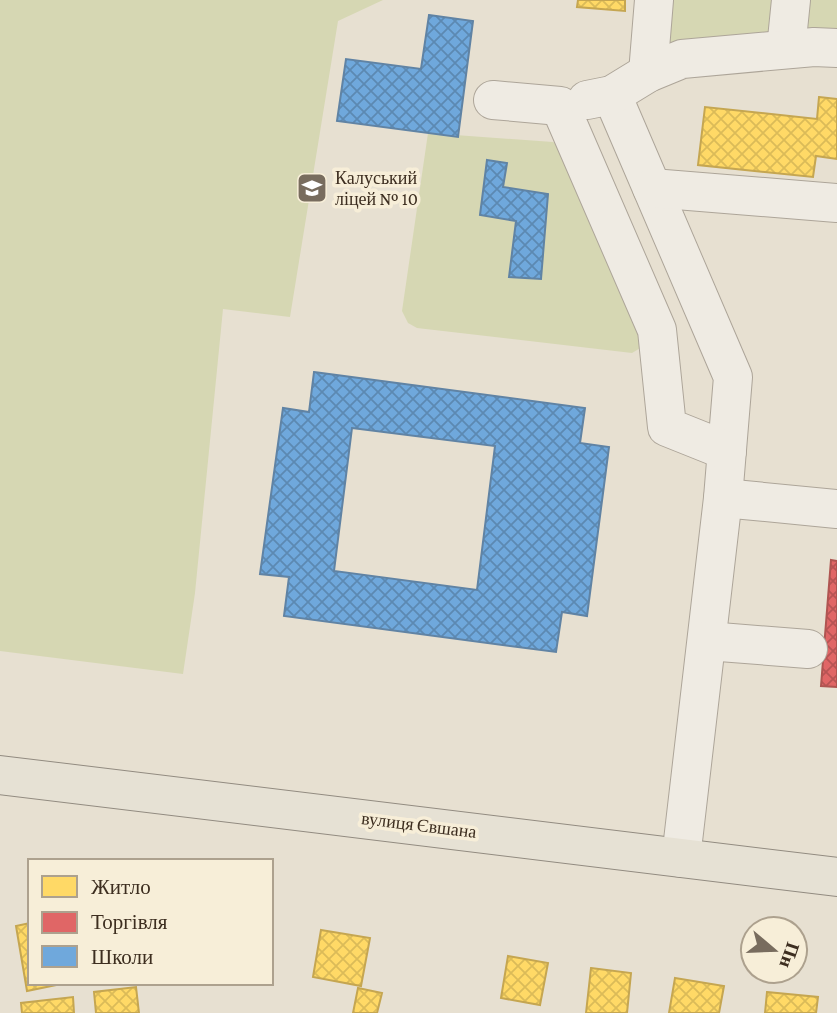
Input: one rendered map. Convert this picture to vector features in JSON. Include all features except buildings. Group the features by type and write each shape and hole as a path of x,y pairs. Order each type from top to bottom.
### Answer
{"main road":[{"name":"вулиця Євшана","path":"0,775 837,877"}],"lane":[{"path":"648,73 654,0"},
{"path":"786,49 791,0"},
{"path":"493,100 560,106 612,95 648,73 682,59 786,49 837,48"},
{"path":"612,95 733,377 723,498 681,858"},
{"path":"560,106 657,330 667,427 727,452"},
{"path":"652,188 837,203"},
{"path":"723,498 837,509"},
{"path":"707,641 808,649"}],"green space":[{"path":"0,0 383,0 338,21 290,317 223,309 195,593 183,674 0,651"},
{"path":"654,0 837,0 837,48 650,44"},
{"path":"428,133 553,142 562,147 627,291 642,347 632,353 417,328 408,323 402,311"}],"place":[{"name":"Калуський ліцей № 10","path":"312,188"}]}
